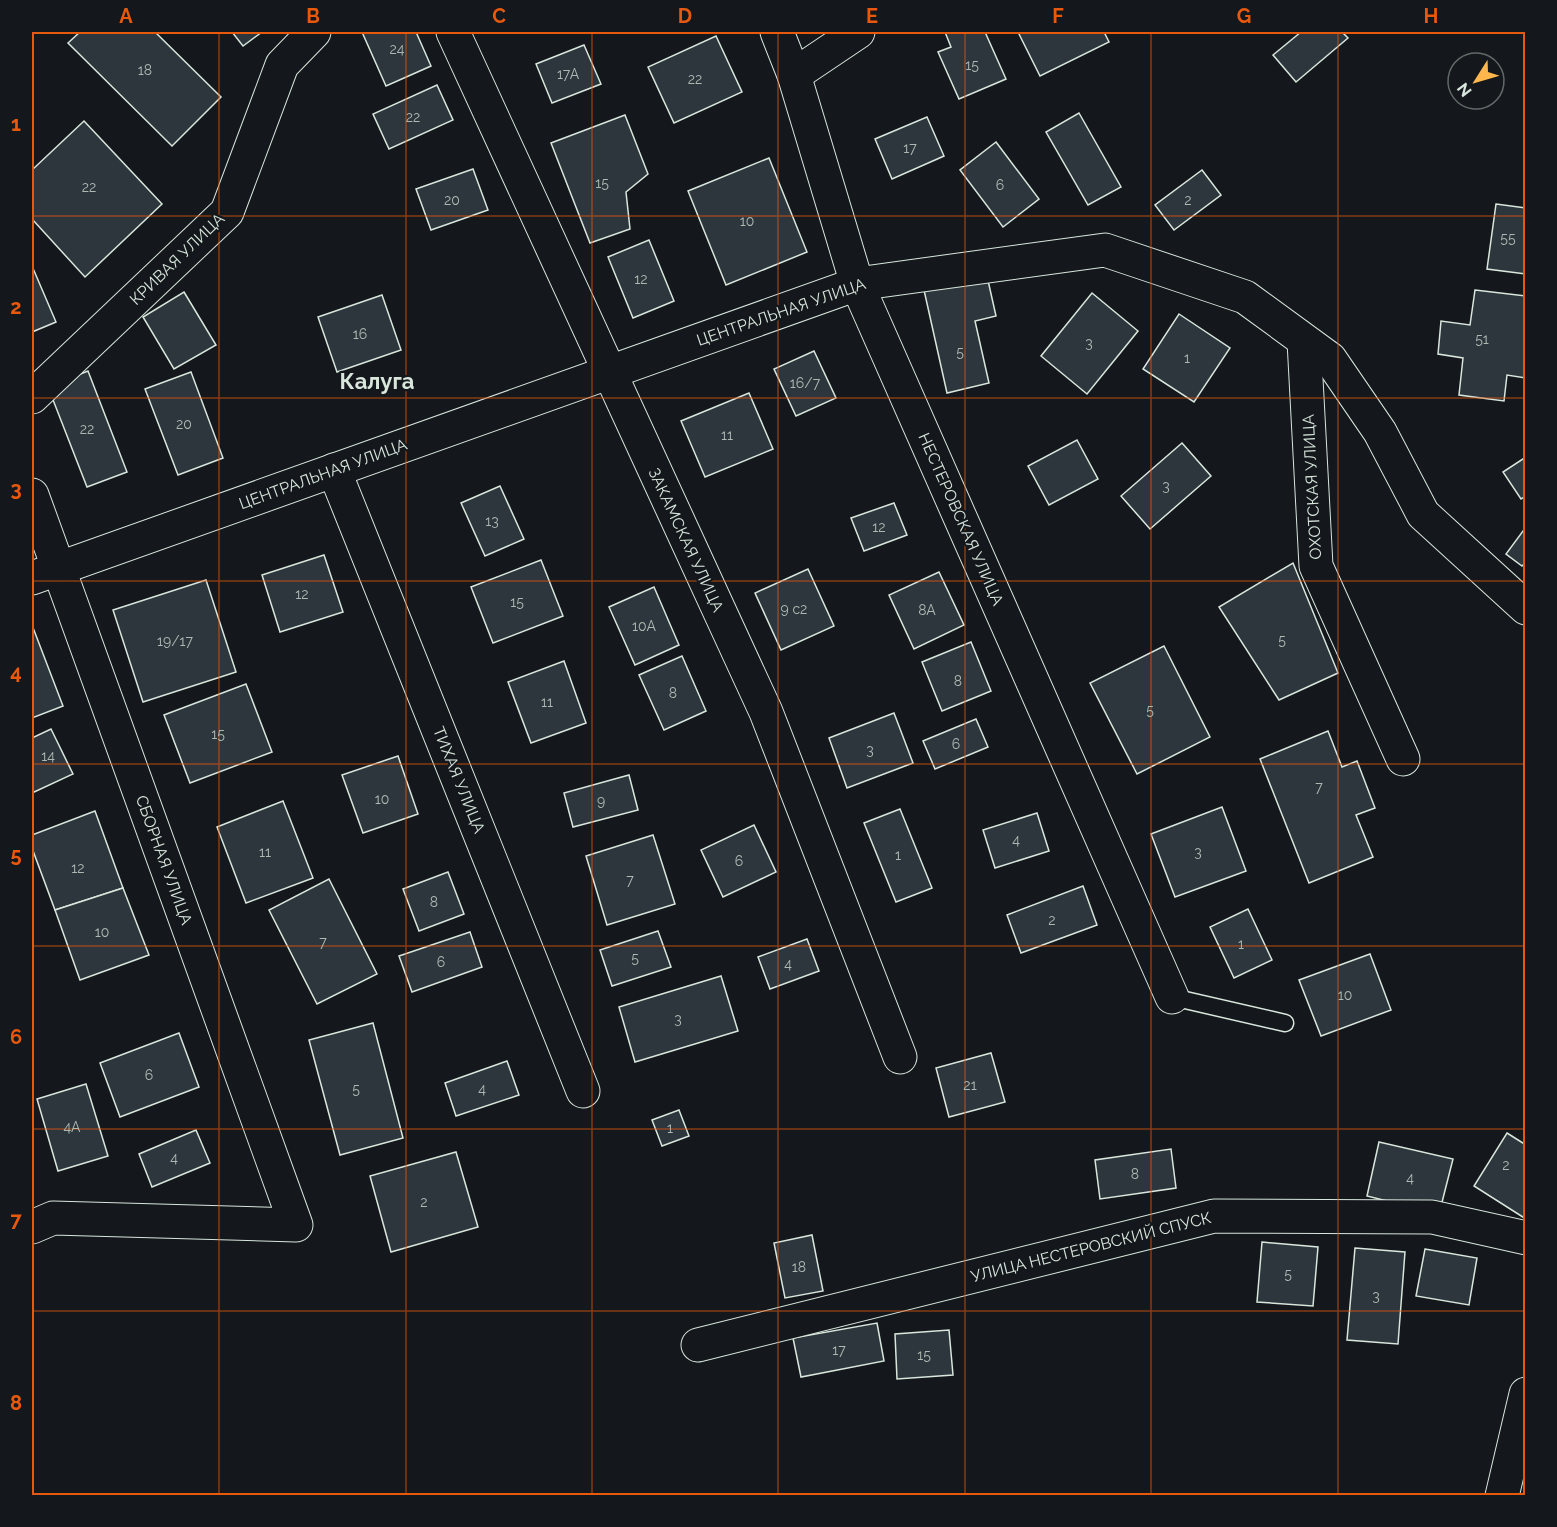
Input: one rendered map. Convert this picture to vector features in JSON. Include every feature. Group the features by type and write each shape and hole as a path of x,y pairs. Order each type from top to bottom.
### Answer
{"street":[{"name":"КРИВАЯ УЛИЦА","path":"32,397 227,212 282,65 314,32"},
{"name":"ЗАКАМСКАЯ УЛИЦА","path":"453,32 766,712 900,1057"},
{"name":"НЕСТЕРОВСКАЯ УЛИЦА","path":"777,32 794,75 857,284 1172,997"},
{"path":"794,75 858,32"},
{"name":"ЦЕНТРАЛЬНАЯ УЛИЦА","path":"45,573 857,284 1105,250 1245,297 1330,359 1380,432 1423,514 1526,608"},
{"name":"ОХОТСКАЯ УЛИЦА","path":"1304,341 1316,566 1403,759"},
{"name":"ТИХАЯ УЛИЦА","path":"334,470 584,1090"},
{"name":"СБОРНАЯ УЛИЦА","path":"32,495 45,573 296,1225 53,1218 32,1227"},
{"name":"УЛИЦА НЕСТЕРОВСКИЙ СПУСК","path":"698,1345 1214,1216 1432,1217 1526,1238"},
{"path":"1502,1496 1526,1394"}],"lane":[{"path":"1172,997 1285,1023"}],"building":[{"path":"80,32 155,32 221,97 172,146 68,43"},
{"path":"232,32 262,32 243,46"},
{"path":"362,32 416,32 431,66 386,86"},
{"path":"945,32 985,32 1006,79 959,99 938,52 951,47"},
{"path":"1018,32 1104,32 1109,42 1040,76"},
{"path":"1301,32 1342,32 1348,38 1296,82 1273,55"},
{"path":"716,36 742,92 674,123 648,67"},
{"path":"584,45 601,84 552,103 536,64"},
{"path":"437,85 453,120 389,149 373,114"},
{"path":"1079,113 1121,187 1088,205 1046,132"},
{"path":"625,115 648,174 626,192 630,229 590,243 551,143"},
{"path":"927,117 944,156 892,179 875,139"},
{"path":"84,121 162,204 85,277 32,219 32,170"},
{"path":"996,142 1039,199 1003,227 960,170"},
{"path":"769,158 807,252 726,285 688,191"},
{"path":"473,169 488,210 431,230 416,189"},
{"path":"1202,170 1221,195 1174,230 1155,205"},
{"path":"1496,204 1526,208 1526,274 1487,269"},
{"path":"649,240 674,301 633,318 608,257"},
{"path":"32,266 56,322 32,332"},
{"path":"987,276 996,316 975,321 989,383 947,393 924,290"},
{"path":"1475,290 1526,296 1526,378 1507,375 1504,401 1459,395 1463,358 1438,354 1441,321 1470,325"},
{"path":"184,292 216,345 174,369 143,317"},
{"path":"1092,293 1138,331 1087,394 1041,356"},
{"path":"382,295 401,350 337,372 318,317"},
{"path":"1179,314 1230,348 1194,402 1143,369"},
{"path":"814,351 836,398 796,416 774,369"},
{"path":"88,371 127,472 87,487 48,387"},
{"path":"191,372 223,458 178,475 145,389"},
{"path":"749,393 773,449 705,477 681,421"},
{"path":"1077,440 1098,479 1049,505 1028,466"},
{"path":"1182,443 1211,476 1150,529 1121,496"},
{"path":"1526,457 1526,496 1521,499 1503,472"},
{"path":"500,486 524,539 485,556 461,503"},
{"path":"894,503 907,535 864,551 851,518"},
{"path":"1526,527 1526,562 1522,566 1506,554"},
{"path":"324,555 343,612 280,632 262,575"},
{"path":"541,560 563,616 493,643 471,587"},
{"path":"1293,563 1338,673 1279,700 1219,607"},
{"path":"808,569 834,626 781,650 755,593"},
{"path":"939,572 964,625 914,649 889,595"},
{"path":"206,580 236,672 143,702 113,610"},
{"path":"654,587 679,645 635,665 609,607"},
{"path":"32,625 63,706 32,718"},
{"path":"971,642 991,691 942,711 922,662"},
{"path":"1164,646 1210,737 1137,774 1090,683"},
{"path":"682,656 706,711 664,730 639,675"},
{"path":"564,661 586,723 531,743 508,682"},
{"path":"246,684 272,752 190,783 164,715"},
{"path":"894,713 913,763 847,788 829,738"},
{"path":"976,719 988,747 935,769 923,741"},
{"path":"51,729 73,774 32,793 32,738"},
{"path":"1328,731 1342,767 1357,761 1375,808 1356,815 1373,857 1309,883 1260,759"},
{"path":"398,756 418,814 363,833 342,775"},
{"path":"629,775 638,810 573,827 564,793"},
{"path":"283,801 313,878 246,903 217,827"},
{"path":"1222,807 1246,871 1175,897 1151,834"},
{"path":"900,809 932,888 896,902 864,823"},
{"path":"95,811 123,888 55,910 32,848 32,835"},
{"path":"1037,813 1049,851 995,868 983,830"},
{"path":"754,825 776,872 723,897 701,850"},
{"path":"653,835 675,904 607,925 586,856"},
{"path":"448,872 464,914 419,931 403,889"},
{"path":"329,879 377,974 317,1004 269,910"},
{"path":"1083,886 1097,925 1021,953 1007,915"},
{"path":"123,888 149,955 80,980 55,910"},
{"path":"1248,909 1272,960 1234,978 1210,927"},
{"path":"658,931 671,967 612,986 600,950"},
{"path":"470,932 482,967 412,992 399,956"},
{"path":"807,939 819,971 770,989 758,957"},
{"path":"1370,954 1391,1010 1321,1036 1299,980"},
{"path":"721,976 738,1031 635,1062 619,1007"},
{"path":"373,1023 403,1138 340,1155 309,1040"},
{"path":"179,1033 199,1087 120,1117 100,1063"},
{"path":"991,1053 1005,1102 949,1117 936,1068"},
{"path":"507,1061 519,1095 456,1116 445,1083"},
{"path":"86,1084 108,1156 58,1171 37,1099"},
{"path":"679,1110 689,1136 662,1146 652,1120"},
{"path":"196,1130 210,1163 152,1187 139,1154"},
{"path":"1507,1133 1526,1145 1526,1219 1474,1186"},
{"path":"1379,1142 1453,1159 1439,1214 1367,1196"},
{"path":"1171,1149 1176,1188 1100,1199 1095,1160"},
{"path":"456,1152 478,1227 391,1252 370,1176"},
{"path":"812,1235 823,1291 785,1298 774,1243"},
{"path":"1262,1242 1318,1247 1313,1306 1257,1302"},
{"path":"1355,1248 1405,1252 1398,1344 1347,1340"},
{"path":"1425,1249 1477,1258 1469,1305 1416,1296"},
{"path":"877,1323 884,1361 801,1377 793,1338"},
{"path":"949,1330 953,1375 897,1379 895,1334"}],"district":[{"name":"Калуга","path":"377,381"}]}
